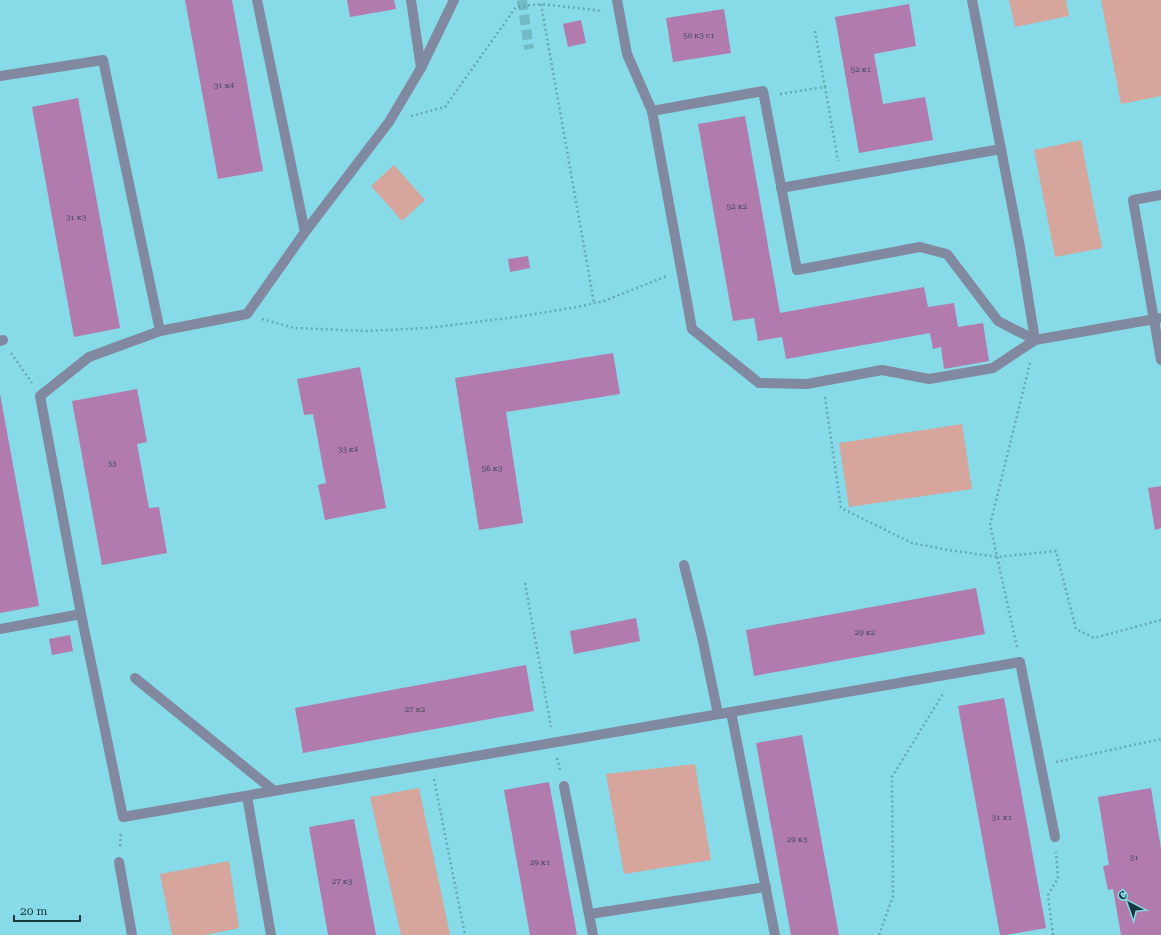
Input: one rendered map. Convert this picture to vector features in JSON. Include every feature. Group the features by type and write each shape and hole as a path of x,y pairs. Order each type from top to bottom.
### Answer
{"lane":[{"path":"257,0 304,232"},
{"path":"411,0 421,68"},
{"path":"454,0 421,68 389,122 304,232 247,314 160,331 89,357 40,396 123,817 1020,662 1055,838"},
{"path":"617,0 627,54 652,111 692,329 759,383 807,384 882,370 929,379 993,368 1035,340 1157,318"},
{"path":"972,0 1020,247 1035,340"},
{"path":"0,76 103,60 160,331"},
{"path":"652,111 763,91 797,270 920,248 947,254 998,322 1035,340"},
{"path":"781,188 1001,149"},
{"path":"1161,195 1133,200 1157,318 1161,360"},
{"path":"684,565 702,637 718,714"},
{"path":"0,629 82,614"},
{"path":"135,678 274,790"},
{"path":"731,712 775,935"},
{"path":"564,786 594,935"},
{"path":"247,796 271,935"},
{"path":"119,862 132,935"},
{"path":"590,914 766,887"}],"path":[{"path":"389,122 445,107 516,7 541,4 619,12"},
{"path":"541,4 594,303"},
{"path":"815,31 840,177"},
{"path":"774,96 825,86"},
{"path":"247,314 294,328 368,331 428,328 516,317 604,301 681,270"},
{"path":"1020,662 990,525 1035,340"},
{"path":"2,341 40,396"},
{"path":"823,381 841,508 912,543 948,550 998,556 1056,552 1076,629 1094,638 1161,620"},
{"path":"525,583 554,742 564,786"},
{"path":"879,935 893,896 892,777 956,673"},
{"path":"1041,765 1161,739"},
{"path":"430,763 465,935"},
{"path":"119,862 123,817"},
{"path":"1053,935 1048,895 1058,878 1055,838"}],"shaded area":[{"path":"1009,0 1066,0 1069,16 1015,27"},
{"path":"1101,0 1161,0 1161,96 1121,104"},
{"path":"1081,140 1102,248 1055,257 1034,150"},
{"path":"394,165 425,200 402,221 371,186"},
{"path":"962,424 972,489 849,507 839,443"},
{"path":"695,764 711,860 624,874 606,774"},
{"path":"419,788 450,935 401,935 370,797"},
{"path":"229,861 239,928 205,935 172,935 160,874"}],"building":[{"path":"185,0 232,0 263,171 218,179"},
{"path":"347,0 394,0 396,9 350,17"},
{"path":"909,4 916,46 874,54 883,104 925,97 933,140 859,153 835,17"},
{"path":"724,9 731,53 673,62 666,18"},
{"path":"581,20 586,43 568,47 563,24"},
{"path":"78,98 120,328 74,337 32,107"},
{"path":"745,116 780,313 924,287 928,307 954,303 958,327 983,323 989,361 944,369 941,347 933,349 930,333 786,359 782,337 758,341 754,318 733,321 698,124"},
{"path":"528,256 530,268 510,272 508,259"},
{"path":"613,353 620,394 506,412 523,523 479,530 455,378"},
{"path":"360,367 386,508 325,520 318,485 326,483 313,414 304,415 297,379"},
{"path":"137,389 147,442 137,444 149,508 159,507 167,553 102,565 72,401"},
{"path":"0,394 39,606 0,613"},
{"path":"1161,486 1161,528 1155,530 1148,488"},
{"path":"976,588 985,634 754,676 746,630"},
{"path":"636,618 640,641 574,654 570,631"},
{"path":"70,635 73,651 52,655 49,639"},
{"path":"526,665 534,711 303,753 295,708"},
{"path":"1004,698 1046,928 1000,935 958,706"},
{"path":"802,735 839,935 791,935 756,743"},
{"path":"549,782 577,935 530,935 504,790"},
{"path":"1151,788 1161,849 1161,935 1121,935 1113,889 1108,890 1103,866 1109,865 1098,797"},
{"path":"354,819 376,935 328,935 309,827"}],"tunnel":[{"path":"522,0 529,49"}]}
